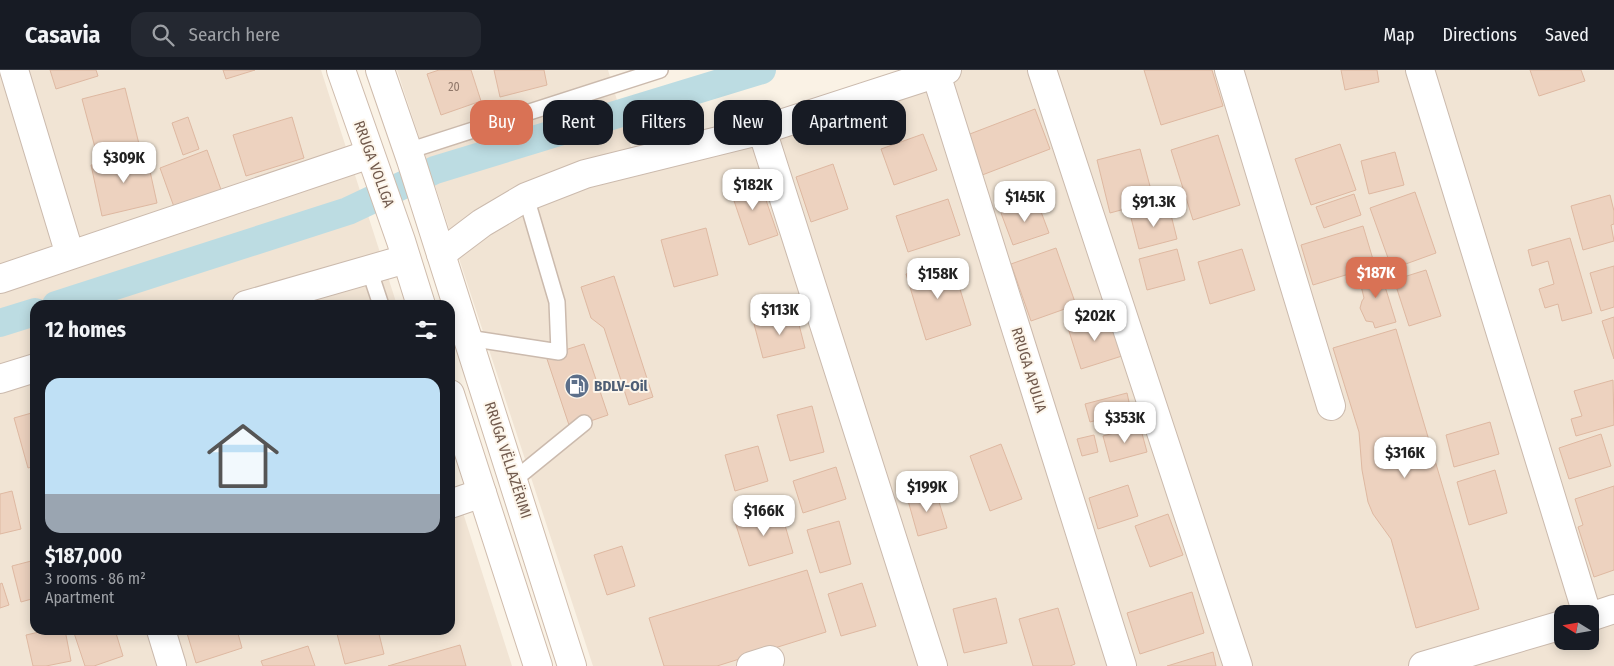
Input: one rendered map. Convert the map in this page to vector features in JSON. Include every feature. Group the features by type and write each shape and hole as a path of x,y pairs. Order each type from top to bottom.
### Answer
{"street":[{"path":"14,70 70,255"},
{"name":"RRUGA VOLLGA","path":"340,70 404,250"},
{"path":"380,70 410,155 438,244 482,223 526,197 585,174 714,142"},
{"path":"1042,70 1238,666"},
{"path":"1228,70 1331,406"},
{"path":"1420,70 1584,605"},
{"path":"782,124 942,72"},
{"name":"RRUGA APULIA","path":"942,72 1122,666"},
{"path":"767,145 934,666"},
{"path":"0,279 371,159"},
{"name":"RRUGA VËLLAZËRIMI","path":"438,244 572,666"},
{"path":"263,300 369,269 404,250 419,300"},
{"path":"0,379 30,370"},
{"path":"455,409 538,666"},
{"path":"455,502 482,493"},
{"path":"1599,614 1614,610"},
{"path":"1437,664 1554,627"},
{"path":"163,635 172,666"}],"lane":[{"path":"410,155 623,76 660,70"},
{"path":"468,338 559,352 558,302 526,197"},
{"path":"369,269 379,300"},
{"path":"514,480 584,423"}],"shaded area":[{"path":"0,70 321,70 395,300 30,300 30,635 455,635 455,488 512,666 0,666"},
{"path":"397,70 608,70 623,120 623,145 630,145 636,164 697,145 704,145 704,143 714,140 714,145 782,145 782,118 792,115 792,145 906,145 906,100 841,100 937,70 1614,70 1614,666 593,666"}],"building":[{"path":"50,70 96,70 98,76 56,89"},
{"path":"223,70 255,70 226,79"},
{"path":"439,70 471,70 481,100 470,100 470,105 441,115 427,74"},
{"path":"494,70 544,70 547,85 500,97"},
{"path":"1144,70 1212,70 1223,106 1161,125"},
{"path":"1341,70 1377,70 1379,82 1345,90"},
{"path":"1530,70 1581,70 1585,81 1539,96"},
{"path":"125,88 139,144 97,155 82,99"},
{"path":"1035,109 1050,149 977,177 962,137"},
{"path":"188,117 199,149 183,155 172,123"},
{"path":"292,117 304,158 246,176 233,135"},
{"path":"923,134 937,170 894,185 881,149 892,145 906,145 906,140"},
{"path":"1218,135 1240,205 1193,220 1171,150"},
{"path":"1340,144 1356,190 1311,205 1295,159"},
{"path":"1140,149 1154,201 1110,213 1097,160"},
{"path":"207,150 225,201 178,218 160,168"},
{"path":"1395,152 1404,185 1369,194 1361,161"},
{"path":"146,153 157,203 102,216 91,165"},
{"path":"833,164 848,209 811,222 796,177"},
{"path":"758,177 778,235 749,245 729,186"},
{"path":"1415,192 1436,253 1392,269 1370,208"},
{"path":"1354,194 1361,215 1324,228 1316,207"},
{"path":"1610,195 1614,211 1614,224 1611,225 1614,241 1583,250 1571,206"},
{"path":"948,199 960,235 908,252 896,216"},
{"path":"1037,201 1049,233 1013,245 1001,213"},
{"path":"1169,207 1177,239 1139,249 1131,218"},
{"path":"1363,226 1375,266 1313,285 1301,245"},
{"path":"706,228 718,275 674,287 661,240"},
{"path":"1570,238 1592,313 1562,321 1558,304 1545,308 1539,289 1554,284 1548,261 1532,266 1528,250"},
{"path":"1056,248 1076,305 1031,321 1011,264"},
{"path":"1177,249 1185,280 1147,290 1139,259"},
{"path":"1242,249 1255,290 1210,304 1198,262"},
{"path":"951,260 971,325 926,340 906,274"},
{"path":"1614,266 1614,307 1601,311 1590,273"},
{"path":"1379,267 1396,322 1375,328 1373,322 1366,321 1360,308 1364,298 1358,274"},
{"path":"1426,270 1441,316 1409,326 1394,280"},
{"path":"614,276 653,397 629,405 604,328 591,318 581,287"},
{"path":"796,313 805,348 763,358 754,324"},
{"path":"1110,315 1122,356 1081,369 1068,328"},
{"path":"1614,317 1614,359 1602,321"},
{"path":"1396,329 1479,609 1416,628 1391,539 1373,514 1368,502 1362,470 1359,432 1333,348"},
{"name":"BDLV-Oil","path":"584,344 608,415 570,428 546,356"},
{"path":"1613,380 1614,425 1576,436 1571,419 1582,416 1574,391"},
{"path":"1127,393 1131,411 1090,422 1085,404"},
{"path":"812,406 824,452 790,461 777,415"},
{"path":"30,413 30,467 28,468 14,418"},
{"path":"1490,422 1499,454 1454,467 1446,435"},
{"path":"1140,426 1147,452 1110,462 1103,436"},
{"path":"1601,434 1611,466 1569,479 1559,448"},
{"path":"1094,435 1098,452 1082,456 1077,439"},
{"path":"1001,444 1022,499 990,511 970,456"},
{"path":"758,446 768,481 735,491 725,455"},
{"path":"836,467 846,499 803,513 793,481"},
{"path":"1495,470 1507,513 1469,525 1457,482"},
{"path":"1128,485 1138,516 1098,529 1089,498"},
{"path":"1614,486 1614,570 1594,577 1578,527 1583,525 1575,499"},
{"path":"935,489 947,528 918,536 907,497"},
{"path":"12,491 21,529 0,534 0,494"},
{"path":"780,508 793,553 749,566 735,522"},
{"path":"1168,514 1183,555 1150,567 1135,526"},
{"path":"839,521 851,564 820,573 807,530"},
{"path":"622,546 635,586 607,595 594,555"},
{"path":"30,561 30,599 21,602 12,566"},
{"path":"807,570 826,632 717,666 664,666 649,618"},
{"path":"2,583 9,605 0,608 0,584"},
{"path":"862,583 876,626 841,636 828,594"},
{"path":"1192,592 1204,633 1140,654 1127,613"},
{"path":"996,598 1007,643 964,653 953,609"},
{"path":"1058,608 1075,664 1070,666 1033,666 1019,619"},
{"path":"26,635 66,635 71,661 46,666 33,666"},
{"path":"75,635 117,635 123,656 94,666 85,666"},
{"path":"188,635 238,635 242,648 196,663"},
{"path":"337,635 379,635 384,654 345,664"},
{"path":"460,645 466,666 388,666"},
{"path":"308,646 315,666 263,666 261,661"},
{"path":"1213,652 1216,666 1167,666"}],"waterway":[{"path":"72,300 348,211 435,170 762,70"},
{"path":"0,323 30,314"}],"place":[{"name":"BDLV-Oil","path":"577,386"}]}
